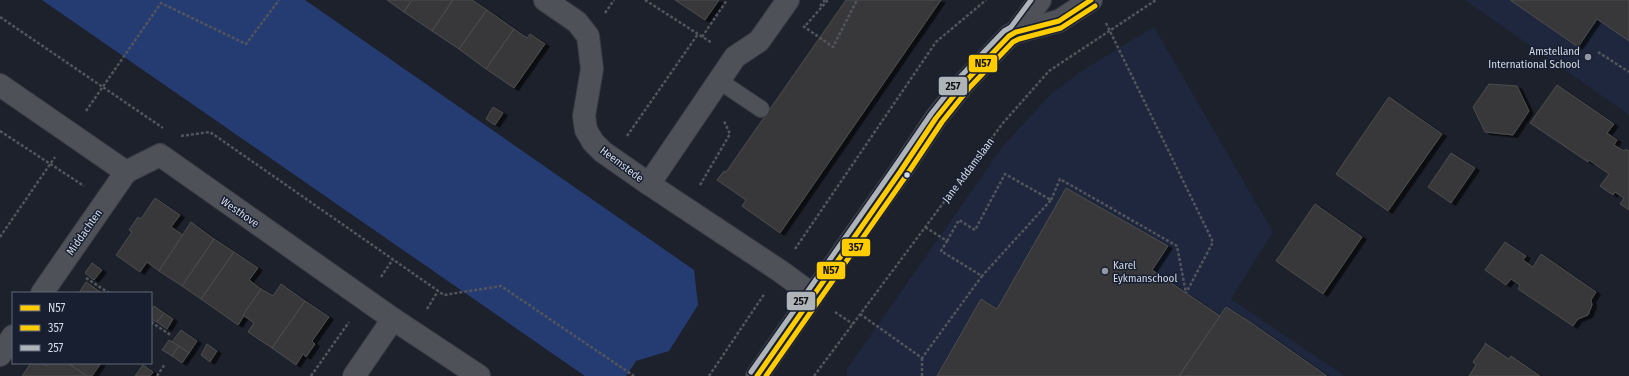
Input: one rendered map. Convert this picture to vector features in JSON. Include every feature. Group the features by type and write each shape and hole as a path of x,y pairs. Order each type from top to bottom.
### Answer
{"street":[{"name":"Heemstede","path":"545,0 577,22 588,36 592,69 584,116 586,130 593,142 612,158 649,184 780,271 813,295"},
{"name":"Heemstede","path":"649,184 735,57 759,41 788,0"},
{"path":"1016,32 1040,0"},
{"path":"756,376 900,172 936,118 965,82 1009,36 1016,32 1059,22 1091,0"},
{"path":"0,85 126,172 160,155"},
{"name":"Westhove","path":"160,155 365,300 479,376"},
{"name":"Middachten","path":"43,292 126,172"},
{"path":"354,376 393,319"},
{"path":"0,354 12,337"}],"lane":[{"path":"715,86 761,109"}],"path":[{"path":"0,237 161,3 246,44 278,0"},
{"path":"645,0 735,57"},
{"path":"702,37 727,0"},
{"path":"826,0 804,27 833,47 857,0"},
{"path":"709,376 936,42 986,0"},
{"name":"Jane Addamslaan","path":"814,376 1003,123 1049,71 1110,29 1156,0"},
{"path":"0,17 176,137"},
{"path":"922,376 922,358 982,276 1051,200 1060,179 1177,246 1186,293 1213,242 1110,29"},
{"path":"612,158 698,34"},
{"path":"1598,52 1629,72"},
{"path":"686,209 730,134 715,86"},
{"path":"0,131 51,163 106,201"},
{"path":"160,155 176,137 210,132 444,295 500,286 634,376"},
{"path":"982,276 941,251 959,220 975,230 1005,174 1051,200"},
{"path":"925,227 947,241"},
{"path":"312,376 365,300"},
{"path":"860,314 922,358"},
{"path":"152,323 172,336"},
{"path":"157,376 165,364"}],"shaded area":[{"name":"Amstelland International School","path":"1465,0 1629,0 1629,115"},
{"path":"1154,27 1273,232 1231,299 1345,376 847,376 847,369 1003,146 1052,93 1080,72"}],"water":[{"path":"42,0 305,0 694,270 698,305 669,351 636,361 626,376 585,376"}],"building":[{"path":"387,0 412,0 404,12"},
{"path":"412,0 453,0 432,31 404,12"},
{"path":"453,0 472,0 487,10 459,49 432,31"},
{"path":"675,0 719,0 705,20"},
{"path":"846,0 941,0 780,233 742,206 746,200 717,180 724,171 726,172"},
{"path":"1510,0 1629,0 1629,41 1597,19 1578,47"},
{"path":"487,10 514,29 486,69 459,49"},
{"path":"514,29 527,38 530,34 545,44 514,88 486,69"},
{"path":"1489,84 1517,86 1529,111 1513,135 1485,132 1473,107"},
{"path":"1557,85 1614,124 1607,133 1617,140 1614,145 1624,151 1626,149 1629,151 1629,210 1620,204 1624,198 1615,192 1613,195 1600,186 1609,174 1589,160 1588,162 1530,123"},
{"path":"1389,97 1442,134 1388,211 1336,174"},
{"path":"493,107 503,113 495,125 486,119"},
{"path":"1451,153 1475,168 1451,203 1428,187"},
{"path":"1066,188 1168,246 1152,270 1220,316 1179,376 937,376 981,299 997,309"},
{"path":"155,198 180,215 171,227 183,235 159,271 147,262 140,272 116,255 132,232 129,230 138,217 141,219"},
{"path":"1315,204 1362,237 1323,294 1276,261"},
{"path":"191,222 214,239 182,286 159,271"},
{"path":"214,239 234,252 201,299 182,286"},
{"path":"1505,242 1526,256 1523,260 1533,267 1541,254 1596,292 1591,300 1592,305 1588,315 1578,319 1573,326 1518,289 1520,285 1511,279 1506,285 1485,270"},
{"path":"234,252 258,268 249,280 261,289 238,325 201,299"},
{"path":"92,263 102,270 94,280 85,273"},
{"path":"86,282 101,292 80,292"},
{"path":"281,284 305,301 272,348 248,332 254,323 243,315 261,289 273,296"},
{"path":"305,301 329,317 312,341 315,344 306,357 303,354 296,365 272,348"},
{"path":"154,306 164,313 157,322 152,320 152,309"},
{"path":"1226,307 1250,322 1327,376 1179,376"},
{"path":"164,313 173,319 167,329 157,322"},
{"path":"181,330 197,341 189,353 172,342"},
{"path":"169,340 179,346 172,356 162,350"},
{"path":"1485,343 1509,359 1511,356 1540,376 1469,376 1476,365 1473,362"},
{"path":"207,344 217,351 210,362 201,355"},
{"path":"179,346 189,353 182,363 172,356"},
{"path":"30,364 44,364 47,366 48,364 69,364 87,376 22,376"},
{"path":"69,364 100,364 92,376 87,376"},
{"path":"143,365 153,372 150,376 135,376"}],"transit line":[{"name":"257","path":"751,372 931,114 960,77 1004,31 1011,27 1031,0"},
{"name":"N57","path":"757,376 900,172 936,118 965,82 1009,36 1016,32 1059,21 1091,0"},
{"name":"357","path":"766,376 942,122 970,87 1013,42 1061,28 1095,6"}],"place":[{"name":"Amstelland International School","path":"1588,57"},
{"name":"Karel Eykmanschool","path":"1105,271"}]}
